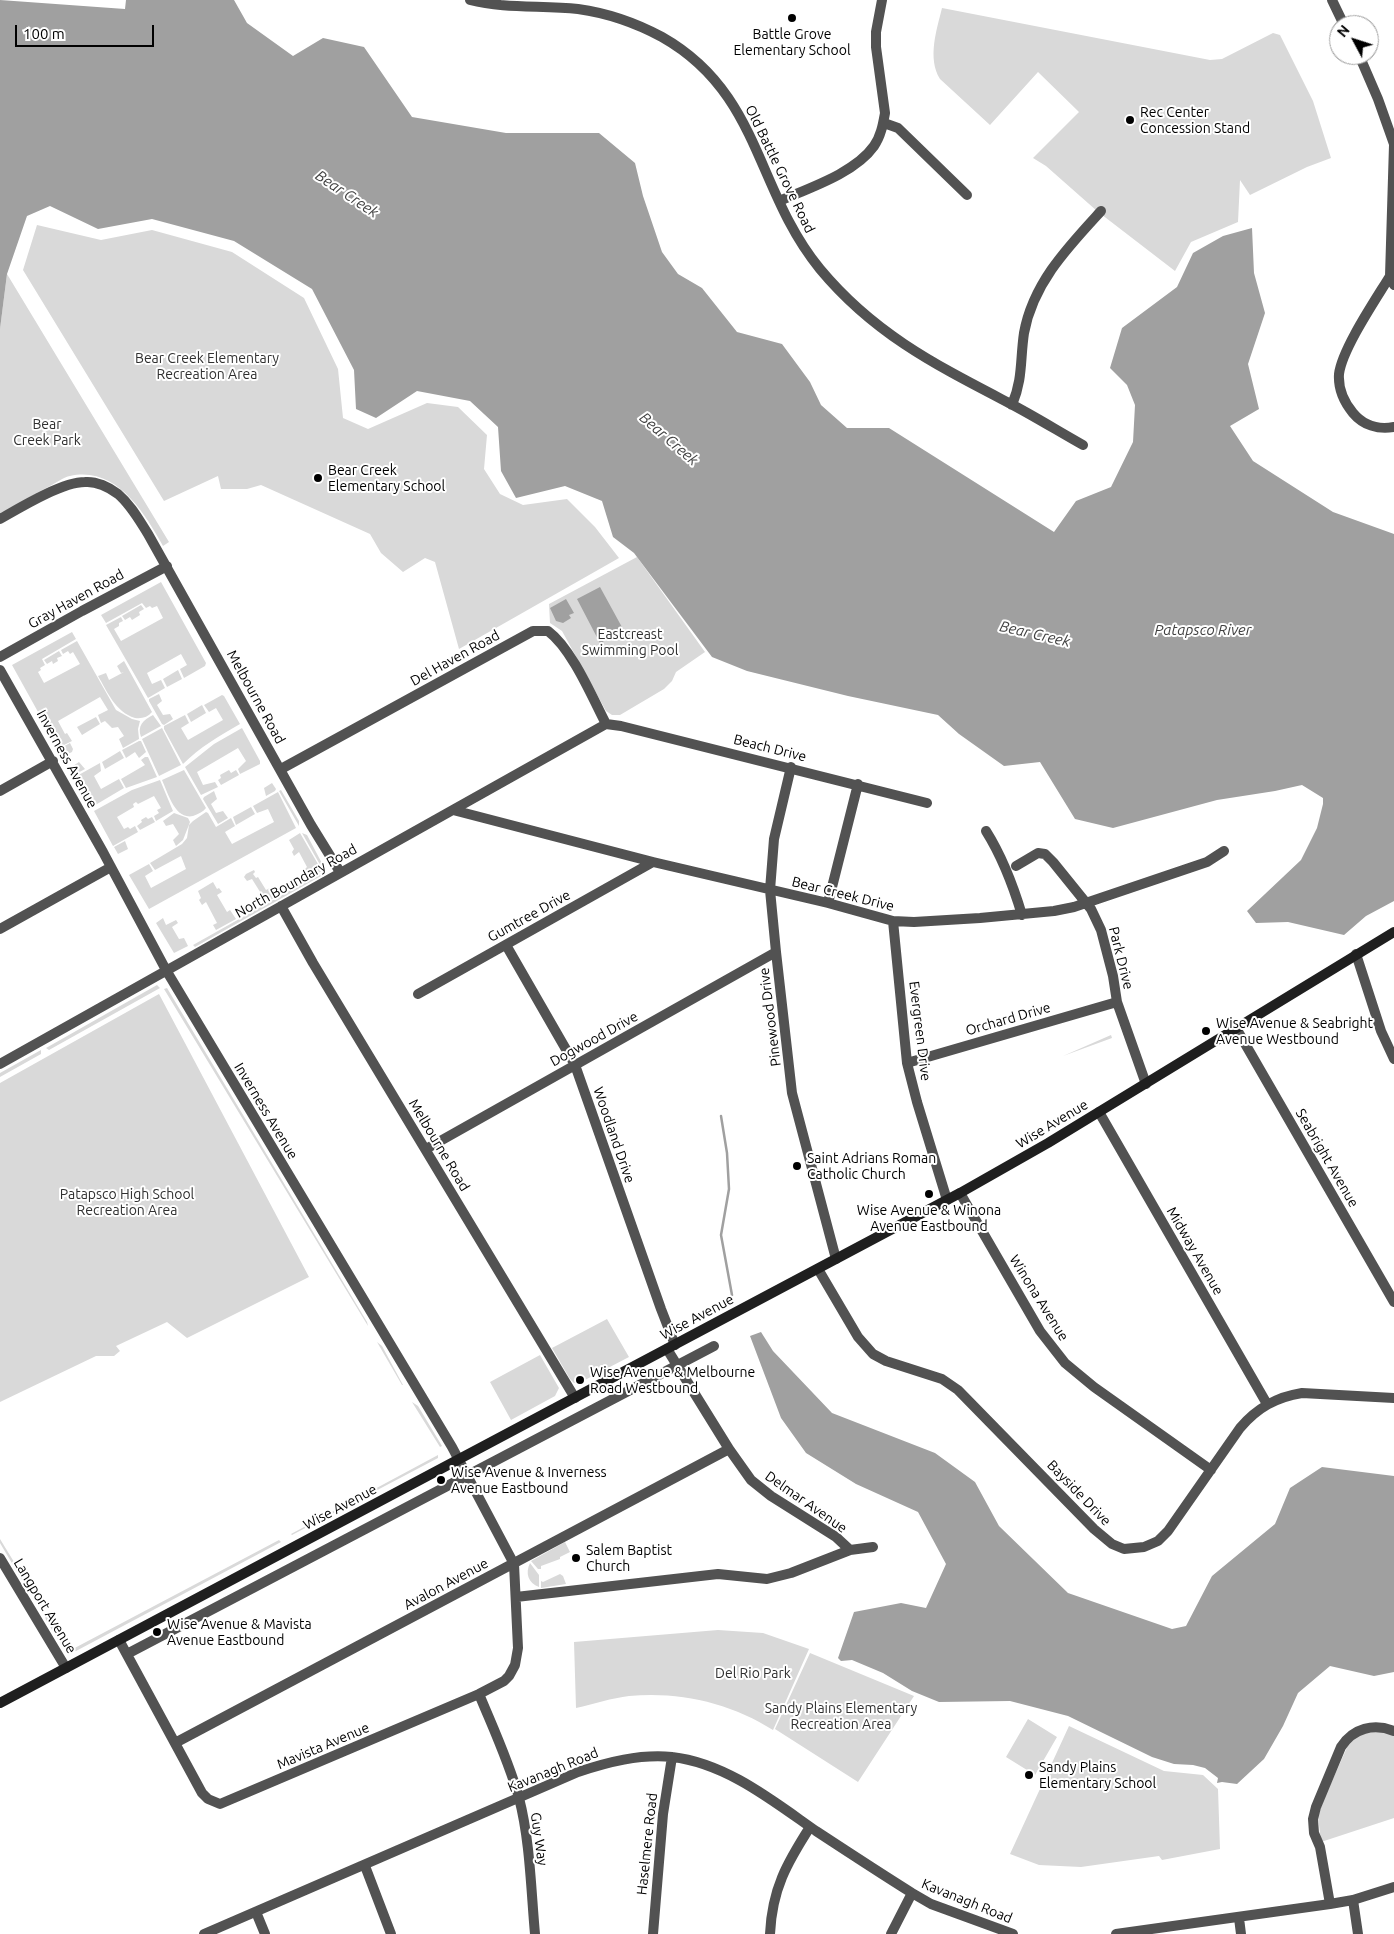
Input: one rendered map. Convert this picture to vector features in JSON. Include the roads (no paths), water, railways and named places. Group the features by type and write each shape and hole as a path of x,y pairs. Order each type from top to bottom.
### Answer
{"main road":[{"name":"Wise Avenue","path":"0,1703 960,1193 1146,1084 1394,932"}],"street":[{"name":"Old Battle Grove Road","path":"470,0 507,6 576,9 607,14 660,36 672,43 706,69 734,106 752,138 792,229 819,268 865,314 886,333 951,373 1083,445"},
{"path":"779,201 857,163 875,145 884,123 884,99 877,65 876,47 882,0"},
{"path":"1332,0 1339,15"},
{"path":"1363,65 1378,99 1394,145 1392,156 1392,280 1345,355 1339,375 1345,402 1361,420 1381,428 1394,427"},
{"path":"884,123 898,128 967,195"},
{"path":"1012,405 1019,389 1024,333 1035,298 1054,264 1100,211"},
{"name":"Melbourne Road","path":"0,519 71,484 96,483 116,493 126,502 167,566 311,825 340,872"},
{"name":"Gray Haven Road","path":"0,657 167,566"},
{"name":"Del Haven Road","path":"281,769 533,631 548,631 562,645 606,724"},
{"name":"Inverness Avenue","path":"0,670 112,867 166,970 459,1460 514,1564"},
{"name":"Beach Drive","path":"606,724 622,726 858,784 927,803"},
{"name":"North Boundary Road","path":"0,1064 606,724"},
{"path":"0,791 53,761"},
{"name":"Pinewood Drive","path":"791,768 774,839 770,890 792,1093 836,1259"},
{"path":"828,903 858,784"},
{"name":"Bear Creek Drive","path":"453,810 653,862 828,903 893,921 914,922 1054,911 1087,903 1207,862 1224,851"},
{"path":"986,831 1003,861 1022,915"},
{"name":"Park Drive","path":"1016,866 1038,853 1045,854 1087,903 1105,942 1117,1002 1146,1084"},
{"name":"Gumtree Drive","path":"418,994 653,862"},
{"path":"0,929 112,867"},
{"name":"Melbourne Road","path":"281,906 313,963 575,1398"},
{"name":"Evergreen Drive","path":"893,921 907,1063 916,1102 947,1200"},
{"name":"Woodland Drive","path":"506,945 574,1065 661,1309 671,1347"},
{"name":"Dogwood Drive","path":"426,1149 776,952"},
{"path":"1356,954 1385,1042 1394,1059"},
{"name":"Orchard Drive","path":"907,1063 1117,1002"},
{"name":"Seabright Avenue","path":"1236,1028 1394,1302"},
{"name":"Midway Avenue","path":"1099,1112 1267,1404"},
{"name":"Winona Avenue","path":"960,1193 1040,1331 1066,1363 1089,1383 1210,1470"},
{"name":"Bayside Drive","path":"818,1268 858,1337 868,1349 878,1357 942,1379 958,1390 1094,1529 1112,1544 1124,1549 1137,1549 1158,1541 1168,1531 1248,1418 1267,1404 1281,1398 1302,1393 1394,1398"},
{"path":"127,1654 714,1346"},
{"name":"Delmar Avenue","path":"671,1347 676,1366 728,1449 747,1475 763,1491 836,1537 850,1550"},
{"name":"Avalon Avenue","path":"175,1742 728,1449"},
{"path":"516,1597 718,1574 767,1579 790,1573 850,1550 873,1547"},
{"name":"Langport Avenue","path":"0,1558 66,1668"},
{"name":"Mavista Avenue","path":"119,1640 202,1793 208,1799 220,1804 479,1694 504,1681 515,1666 518,1648 514,1564"},
{"name":"Guy Way","path":"479,1694 519,1798 529,1861 535,1934"},
{"path":"1330,1904 1320,1846 1314,1833 1316,1807 1346,1738 1364,1728 1377,1727 1394,1732"},
{"name":"Kavanagh Road","path":"204,1934 365,1866 578,1772 606,1763 637,1758 672,1757 727,1774 912,1894 931,1904 1013,1934"},
{"name":"Haselmere Road","path":"653,1934 663,1814 672,1757"},
{"path":"770,1934 771,1917 781,1878 810,1827"},
{"path":"365,1866 391,1934"},
{"path":"1121,1934 1330,1904 1353,1900 1394,1887"},
{"path":"890,1934 912,1894"},
{"path":"1353,1900 1358,1934"},
{"path":"256,1912 265,1934"},
{"path":"1239,1918 1241,1934"}],"water":[{"name":"Patapsco River","path":"0,0 125,9 126,0 234,0 247,23 293,56 323,38 364,47 412,117 506,133 599,133 635,163 643,196 662,252 678,274 702,288 737,332 782,344 810,382 821,405 847,428 889,428 1054,532 1076,501 1111,487 1133,442 1135,405 1127,385 1110,368 1122,328 1177,287 1193,253 1223,236 1252,228 1254,273 1265,313 1248,364 1259,409 1230,426 1253,461 1333,512 1394,534 1394,901 1366,916 1344,935 1288,922 1256,923 1247,911 1301,860 1317,828 1323,798 1302,785 1217,800 1113,828 1075,819 1040,762 1004,766 959,734 938,715 848,696 747,671 712,657 634,553 613,537 602,501 565,486 516,498 501,471 498,427 470,401 417,391 376,418 356,409 354,370 312,289 234,241 152,219 98,229 50,206 27,216 7,274 0,329"},
{"path":"600,587 623,629 605,639 601,645 577,599"},
{"path":"566,599 574,613 569,615 571,618 563,623 556,621 550,608"},
{"path":"761,1332 773,1351 832,1413 935,1453 975,1482 999,1526 1068,1593 1172,1629 1186,1626 1212,1576 1275,1524 1290,1488 1322,1467 1394,1476 1394,1672 1374,1676 1330,1666 1298,1693 1283,1726 1264,1759 1237,1784 1217,1783 1218,1778 1205,1768 1174,1764 1152,1757 1068,1716 1010,1701 939,1702 912,1691 883,1673 852,1660 841,1661 838,1658 854,1612 901,1603 926,1608 946,1564 918,1512 856,1484 806,1453 781,1418 750,1336"}],"waterway":[{"path":"721,1116 727,1153 729,1189 721,1235 732,1295"}],"place":[{"name":"Battle Grove Elementary School","path":"792,18"},
{"name":"Rec Center Concession Stand","path":"1130,120"},
{"name":"Bear Creek Elementary School","path":"318,478"},
{"name":"Wise Avenue & Seabright Avenue Westbound","path":"1206,1031"},
{"name":"Saint Adrians Roman Catholic Church","path":"797,1166"},
{"name":"Wise Avenue & Winona Avenue Eastbound","path":"929,1194"},
{"name":"Wise Avenue & Melbourne Road Westbound","path":"580,1380"},
{"name":"Wise Avenue & Inverness Avenue Eastbound","path":"441,1480"},
{"name":"Salem Baptist Church","path":"576,1558"},
{"name":"Wise Avenue & Mavista Avenue Eastbound","path":"157,1632"},
{"name":"Sandy Plains Elementary School","path":"1029,1775"}],"water label":[{"name":"Bear Creek","path":"347,194"},
{"name":"Bear Creek","path":"669,439"},
{"name":"Bear Creek","path":"1035,634"}],"park label":[{"name":"Bear Creek Elementary Recreation Area","path":"207,366"},
{"name":"Bear Creek Park","path":"47,432"},
{"name":"Eastcreast Swimming Pool","path":"630,642"},
{"name":"Patapsco High School Recreation Area","path":"127,1202"},
{"name":"Del Rio Park","path":"753,1673"},
{"name":"Sandy Plains Elementary Recreation Area","path":"841,1716"}]}
